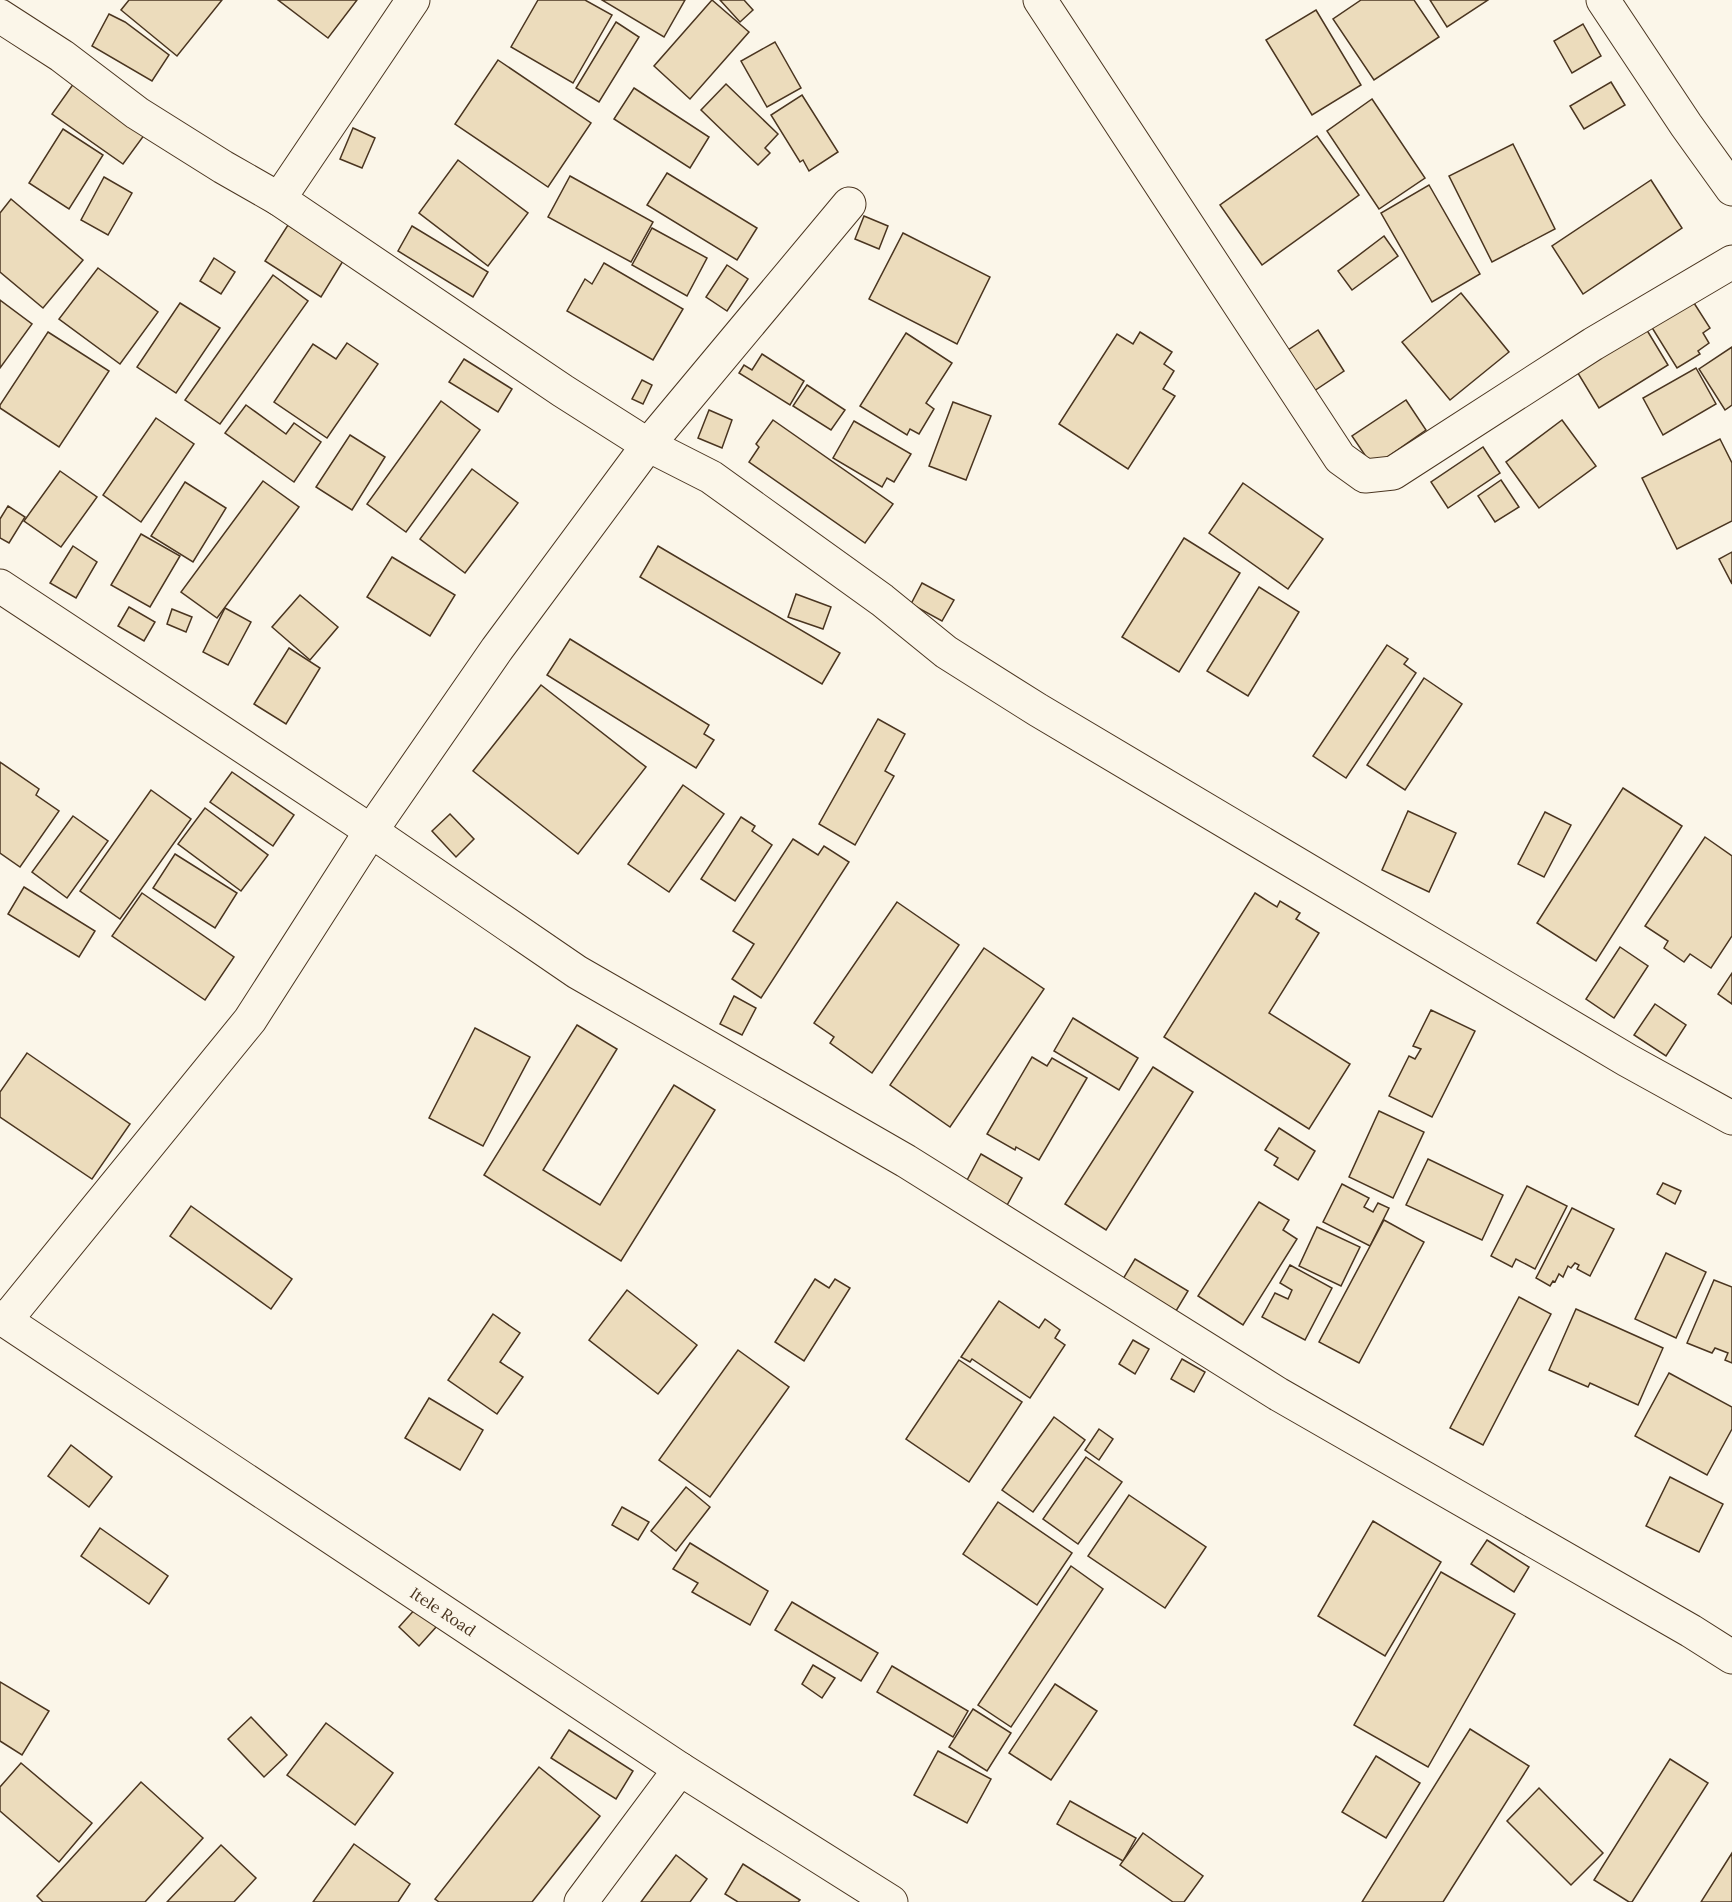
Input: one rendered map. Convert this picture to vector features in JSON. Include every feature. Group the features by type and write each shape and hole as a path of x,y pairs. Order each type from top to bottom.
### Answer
{"street":[{"path":"279,199 413,0"},
{"path":"1040,0 1340,458 1365,476 1393,473 1593,344 1732,262"},
{"path":"1603,0 1686,125 1732,189"},
{"path":"0,16 62,56 137,113 279,199 462,324 648,445 711,477 882,600 964,664 1617,1054 1732,1118"},
{"path":"3,1319 250,1020 371,831 497,649 648,445 849,204"},
{"path":"0,586 371,831 577,972 906,1161 1278,1394 1732,1657"},
{"name":"Itele Road","path":"3,1319 680,1769 891,1902"},
{"path":"581,1902 680,1769"}],"building":[{"path":"129,0 222,0 177,56 121,10"},
{"path":"278,0 357,0 328,38"},
{"path":"538,0 585,0 612,15 573,83 511,47"},
{"path":"602,0 685,0 664,37"},
{"path":"712,0 749,32 690,99 654,66"},
{"path":"720,0 744,0 753,10 740,22"},
{"path":"1361,0 1414,0 1439,37 1374,80 1333,19"},
{"path":"1430,0 1488,0 1447,27"},
{"path":"1316,10 1361,85 1312,115 1266,40"},
{"path":"109,14 125,22 169,55 152,81 92,46"},
{"path":"616,22 639,37 599,102 576,88"},
{"path":"1583,24 1601,56 1572,73 1554,41"},
{"path":"775,42 801,88 767,107 741,61"},
{"path":"498,60 591,123 548,187 455,124"},
{"path":"1611,82 1625,105 1584,129 1570,106"},
{"path":"74,83 145,134 123,164 52,114"},
{"path":"726,84 778,134 765,148 770,153 758,165 701,110"},
{"path":"634,88 709,137 690,168 614,119"},
{"path":"802,95 838,152 809,171 803,160 800,162 771,115"},
{"path":"1372,99 1425,178 1379,209 1327,131"},
{"path":"353,128 375,138 362,168 340,159"},
{"path":"63,129 103,155 69,209 29,183"},
{"path":"1317,136 1359,195 1262,265 1220,205"},
{"path":"1513,144 1555,229 1492,262 1449,176"},
{"path":"458,160 528,213 488,266 419,213"},
{"path":"667,173 757,228 737,260 647,205"},
{"path":"570,176 653,222 631,262 548,217"},
{"path":"104,177 132,193 108,235 81,220"},
{"path":"1651,180 1682,228 1583,294 1552,246"},
{"path":"1429,185 1480,274 1432,302 1381,213"},
{"path":"11,199 83,260 43,308 0,272 0,213"},
{"path":"864,216 888,226 879,249 855,239"},
{"path":"288,225 343,261 321,297 265,261"},
{"path":"412,226 488,272 473,297 398,251"},
{"path":"652,228 707,258 687,296 632,265"},
{"path":"903,233 990,277 957,344 869,299"},
{"path":"1384,236 1398,256 1352,290 1338,271"},
{"path":"214,258 235,272 221,294 200,281"},
{"path":"604,263 683,309 653,360 567,311 585,279 592,284"},
{"path":"727,265 748,279 727,311 706,297"},
{"path":"98,268 158,312 120,364 59,319"},
{"path":"273,275 308,301 220,424 185,400"},
{"path":"1461,293 1509,352 1450,400 1402,342"},
{"path":"0,300 32,324 0,368"},
{"path":"180,303 220,328 176,393 137,367"},
{"path":"1694,303 1710,328 1703,333 1709,343 1698,351 1700,354 1677,368 1651,326"},
{"path":"1642,322 1668,365 1599,408 1573,365"},
{"path":"1318,330 1344,371 1314,391 1288,350"},
{"path":"48,332 109,371 59,447 0,408"},
{"path":"1140,332 1172,352 1164,364 1174,371 1163,389 1175,396 1128,469 1059,424 1117,334 1133,344"},
{"path":"906,333 952,363 926,403 934,409 919,434 910,429 907,435 860,406"},
{"path":"347,343 378,364 327,438 274,402 313,344 336,359"},
{"path":"1732,347 1732,405 1725,410 1699,369"},
{"path":"762,354 804,381 790,405 739,373 744,365 752,370"},
{"path":"464,359 512,389 498,412 449,382"},
{"path":"1696,368 1716,404 1663,435 1643,398"},
{"path":"642,380 652,385 643,404 632,399"},
{"path":"807,385 845,410 831,430 793,406"},
{"path":"1406,400 1426,430 1373,467 1352,436"},
{"path":"441,401 480,430 406,532 367,504"},
{"path":"953,402 991,416 966,480 929,466"},
{"path":"246,405 286,434 294,423 321,442 294,482 225,433"},
{"path":"709,410 732,420 722,448 698,438"},
{"path":"156,418 194,444 141,522 103,495"},
{"path":"773,420 893,504 865,543 749,462 759,447 756,444"},
{"path":"1562,420 1596,466 1539,508 1506,462"},
{"path":"854,421 911,454 894,482 887,478 882,487 833,458"},
{"path":"350,435 385,457 352,510 316,487"},
{"path":"1720,439 1732,463 1732,521 1677,549 1642,478"},
{"path":"1483,447 1500,473 1448,508 1431,482"},
{"path":"472,469 518,503 465,573 420,539"},
{"path":"60,471 97,497 61,547 24,521"},
{"path":"1501,480 1519,507 1495,522 1478,496"},
{"path":"263,481 299,507 217,618 181,592"},
{"path":"185,482 226,508 193,562 151,536"},
{"path":"1243,483 1323,539 1288,589 1209,533"},
{"path":"8,506 25,517 9,543 0,538 0,519"},
{"path":"141,534 180,556 150,607 111,585"},
{"path":"1184,538 1240,573 1179,672 1122,637"},
{"path":"73,546 97,562 76,598 50,583"},
{"path":"658,546 840,653 822,684 640,577"},
{"path":"1732,552 1732,584 1719,559"},
{"path":"392,557 455,595 430,636 367,597"},
{"path":"922,583 954,600 942,621 911,604"},
{"path":"1259,587 1299,612 1248,696 1207,671"},
{"path":"796,594 831,607 823,629 788,617"},
{"path":"300,595 338,627 310,660 272,627"},
{"path":"129,607 155,622 144,641 118,626"},
{"path":"225,608 251,622 228,665 203,652"},
{"path":"172,609 192,617 186,632 167,624"},
{"path":"570,639 709,725 704,734 714,740 696,768 547,675"},
{"path":"1387,645 1408,659 1404,664 1416,673 1346,778 1313,756"},
{"path":"289,648 320,668 286,724 254,704"},
{"path":"1424,678 1462,704 1405,790 1367,765"},
{"path":"541,685 646,767 578,854 473,771"},
{"path":"878,719 905,734 885,771 894,776 855,845 819,824"},
{"path":"0,762 39,789 36,795 59,811 20,867 0,853"},
{"path":"232,772 294,815 273,846 210,802"},
{"path":"683,785 724,814 669,892 628,864"},
{"path":"1623,788 1682,826 1596,961 1537,923"},
{"path":"151,790 191,819 120,919 80,891"},
{"path":"205,808 268,855 241,891 178,844"},
{"path":"1408,811 1456,833 1429,892 1382,870"},
{"path":"1545,812 1571,825 1544,877 1518,864"},
{"path":"450,814 474,839 456,857 432,831"},
{"path":"73,816 108,841 67,898 32,872"},
{"path":"741,817 755,826 752,831 772,845 735,901 701,879"},
{"path":"1705,837 1732,856 1732,936 1711,968 1690,954 1684,962 1664,948 1668,941 1645,926"},
{"path":"793,839 818,855 824,846 849,862 761,998 732,979 754,944 733,931"},
{"path":"175,854 237,893 215,928 153,888"},
{"path":"24,887 95,931 79,957 8,914"},
{"path":"142,893 234,957 205,1000 112,936"},
{"path":"1255,893 1277,907 1280,901 1300,913 1296,919 1319,933 1269,1013 1350,1064 1309,1129 1164,1037"},
{"path":"897,902 959,945 872,1073 830,1043 834,1037 814,1023"},
{"path":"1620,947 1648,966 1614,1018 1586,999"},
{"path":"984,948 1044,989 950,1127 890,1085"},
{"path":"1732,973 1732,1004 1718,994"},
{"path":"734,996 756,1008 742,1035 720,1024"},
{"path":"1655,1004 1686,1025 1666,1056 1634,1035"},
{"path":"1431,1010 1475,1031 1432,1117 1389,1096 1409,1056 1415,1059 1421,1049 1413,1046"},
{"path":"1073,1018 1138,1058 1119,1090 1054,1051"},
{"path":"577,1025 617,1049 543,1170 600,1205 674,1085 715,1110 621,1261 484,1175"},
{"path":"475,1028 530,1057 483,1146 429,1118"},
{"path":"27,1053 130,1124 92,1179 0,1117 0,1092"},
{"path":"1032,1057 1047,1066 1052,1058 1087,1078 1039,1160 987,1134"},
{"path":"1153,1067 1193,1092 1106,1230 1065,1204"},
{"path":"1379,1111 1424,1132 1393,1198 1349,1177"},
{"path":"1279,1128 1315,1151 1298,1180 1274,1165 1278,1158 1265,1150"},
{"path":"981,1154 1022,1178 1006,1207 965,1184"},
{"path":"1428,1159 1503,1195 1482,1240 1406,1205"},
{"path":"1663,1183 1681,1191 1675,1204 1657,1194"},
{"path":"1342,1184 1369,1198 1364,1207 1373,1212 1378,1203 1389,1208 1370,1246 1323,1222"},
{"path":"1527,1186 1567,1206 1535,1269 1516,1259 1512,1267 1491,1256"},
{"path":"1259,1202 1289,1220 1283,1230 1297,1239 1243,1325 1198,1296"},
{"path":"191,1206 292,1279 271,1309 170,1236"},
{"path":"1572,1208 1614,1229 1590,1276 1577,1269 1579,1265 1575,1263 1571,1268 1568,1266 1563,1277 1559,1274 1550,1286 1536,1278"},
{"path":"1384,1220 1424,1242 1359,1363 1319,1342"},
{"path":"1317,1227 1360,1247 1341,1286 1299,1266"},
{"path":"1666,1253 1706,1272 1676,1338 1635,1319"},
{"path":"1135,1259 1188,1291 1176,1311 1123,1279"},
{"path":"1290,1265 1332,1288 1305,1340 1262,1317 1275,1293 1288,1299 1292,1290 1280,1283"},
{"path":"815,1279 829,1288 835,1279 850,1288 804,1361 775,1342"},
{"path":"1714,1280 1732,1287 1732,1363 1725,1360 1728,1353 1715,1348 1712,1353 1687,1343"},
{"path":"627,1290 697,1345 658,1394 589,1340"},
{"path":"1519,1297 1551,1314 1483,1445 1450,1428"},
{"path":"999,1301 1039,1328 1045,1319 1060,1330 1055,1338 1065,1345 1030,1398 972,1359 970,1362 961,1357"},
{"path":"1576,1309 1663,1348 1638,1405 1590,1383 1588,1387 1549,1370"},
{"path":"493,1314 520,1333 500,1362 523,1377 497,1414 448,1380"},
{"path":"1133,1340 1149,1349 1135,1374 1119,1364"},
{"path":"738,1350 789,1387 710,1497 659,1460"},
{"path":"1182,1359 1205,1372 1194,1392 1171,1379"},
{"path":"959,1360 1022,1402 969,1482 906,1439"},
{"path":"1669,1373 1732,1407 1732,1429 1707,1475 1635,1436"},
{"path":"429,1398 483,1430 460,1470 405,1438"},
{"path":"1054,1417 1085,1440 1033,1512 1002,1490"},
{"path":"1099,1429 1113,1439 1099,1460 1085,1450"},
{"path":"71,1445 112,1477 89,1507 48,1476"},
{"path":"1086,1457 1122,1482 1078,1544 1043,1519"},
{"path":"1670,1477 1723,1504 1699,1552 1646,1526"},
{"path":"686,1487 710,1507 676,1551 651,1531"},
{"path":"1129,1495 1206,1547 1165,1608 1088,1556"},
{"path":"998,1502 1072,1553 1037,1605 963,1554"},
{"path":"622,1507 649,1522 638,1540 612,1525"},
{"path":"1373,1521 1441,1562 1385,1656 1318,1616"},
{"path":"100,1528 168,1576 149,1604 81,1556"},
{"path":"1487,1540 1529,1567 1514,1592 1471,1564"},
{"path":"690,1543 768,1591 750,1625 692,1592 698,1583 673,1569"},
{"path":"1071,1566 1103,1589 1011,1727 978,1705"},
{"path":"1441,1572 1515,1614 1428,1767 1354,1725"},
{"path":"792,1602 878,1653 861,1681 775,1630"},
{"path":"417,1607 437,1626 419,1646 399,1627"},
{"path":"813,1665 835,1678 822,1698 802,1684"},
{"path":"892,1666 968,1711 953,1737 877,1692"},
{"path":"0,1682 49,1711 22,1755 0,1741"},
{"path":"1055,1684 1097,1711 1051,1780 1009,1753"},
{"path":"973,1709 1011,1733 987,1771 949,1747"},
{"path":"251,1717 287,1755 264,1777 228,1739"},
{"path":"326,1723 393,1773 355,1825 287,1775"},
{"path":"1470,1729 1529,1766 1443,1902 1362,1902"},
{"path":"569,1730 633,1771 616,1799 551,1758"},
{"path":"938,1751 991,1779 967,1823 914,1795"},
{"path":"1376,1756 1420,1783 1386,1838 1342,1812"},
{"path":"1670,1759 1708,1783 1632,1902 1629,1902 1594,1880"},
{"path":"21,1763 92,1823 59,1862 0,1811 0,1787"},
{"path":"539,1767 600,1816 532,1902 439,1902 435,1899"},
{"path":"141,1782 203,1838 145,1902 43,1902 37,1896"},
{"path":"1539,1788 1603,1853 1571,1885 1507,1821"},
{"path":"1070,1801 1136,1838 1123,1861 1057,1824"},
{"path":"1143,1833 1203,1876 1184,1902 1173,1902 1120,1865"},
{"path":"354,1844 410,1884 398,1902 313,1902"},
{"path":"221,1845 256,1878 234,1902 167,1902"},
{"path":"1732,1853 1732,1902 1701,1902"},
{"path":"676,1855 707,1879 690,1902 641,1902"},
{"path":"743,1864 800,1900 798,1902 738,1902 725,1894"}]}
